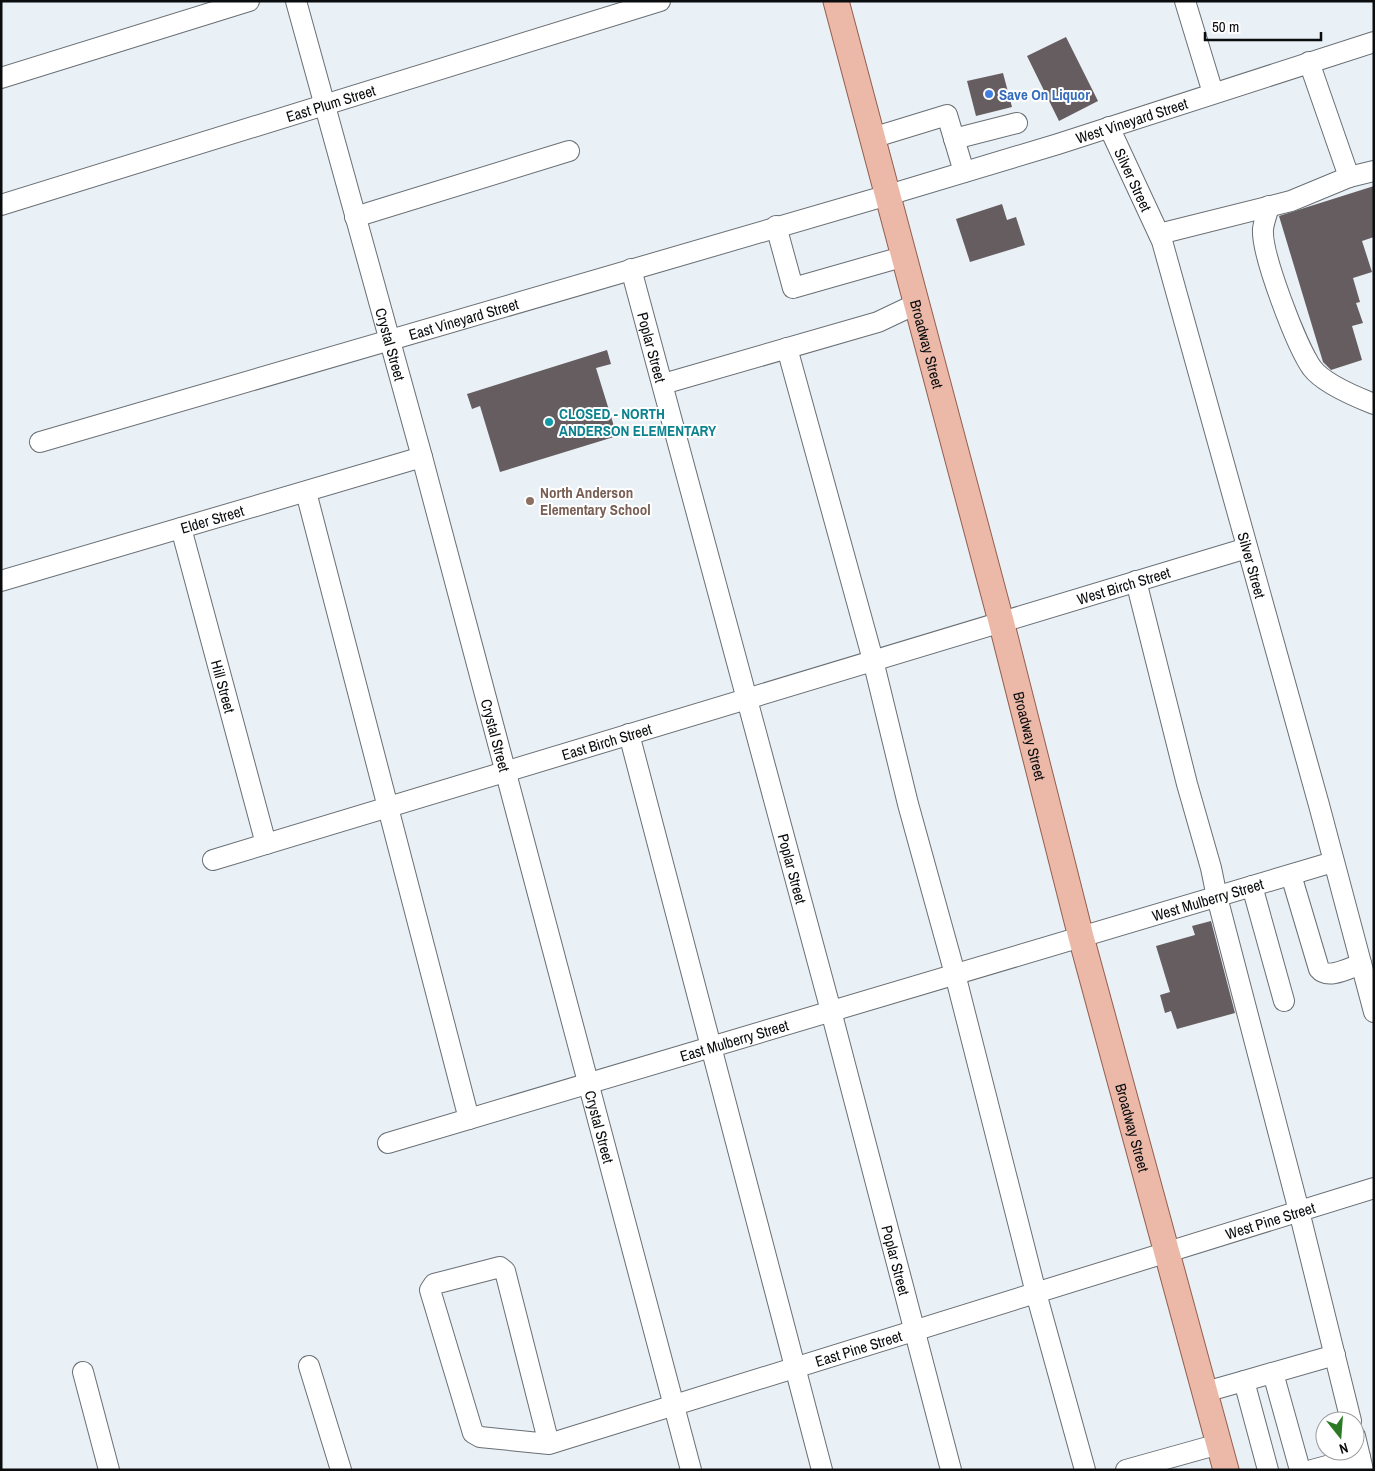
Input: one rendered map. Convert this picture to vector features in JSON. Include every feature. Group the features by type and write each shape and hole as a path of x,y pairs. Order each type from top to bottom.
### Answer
{"main road":[{"name":"Broadway Street","path":"836,1 902,257 1000,621 1081,937 1226,1470"}],"street":[{"path":"1,78 248,1"},
{"name":"Crystal Street","path":"296,1 422,457 691,1470"},
{"name":"East Plum Street","path":"1,205 660,1"},
{"path":"1185,1 1213,93"},
{"name":"West Vineyard Street","path":"886,194 964,172 1374,42"},
{"path":"1309,62 1349,177"},
{"path":"872,138 947,115 964,172"},
{"path":"954,139 1017,123"},
{"name":"Silver Street","path":"1109,126 1159,234 1248,548 1374,1012"},
{"path":"355,217 569,151"},
{"path":"1159,234 1291,201 1349,177 1374,171"},
{"name":"East Vineyard Street","path":"40,442 886,194"},
{"path":"1268,206 1263,230 1268,266 1312,369 1347,394 1374,404"},
{"path":"776,226 793,288 902,257"},
{"name":"Poplar Street","path":"631,269 831,1011 951,1470"},
{"path":"663,384 878,322 916,304"},
{"path":"787,348 873,660 908,804 955,974 1036,1293 1085,1470"},
{"name":"Elder Street","path":"1,581 422,457"},
{"path":"306,492 469,1119"},
{"name":"Hill Street","path":"181,528 266,844"},
{"name":"West Birch Street","path":"1000,621 1248,548"},
{"path":"1136,581 1184,775 1211,868 1248,1017 1300,1211 1349,1411"},
{"name":"East Birch Street","path":"213,860 1000,621"},
{"path":"630,734 795,1368 807,1405 822,1470"},
{"name":"West Mulberry Street","path":"1081,937 1333,862"},
{"path":"1291,875 1319,969 1322,973 1328,974 1361,964"},
{"path":"1252,886 1284,1001"},
{"name":"East Mulberry Street","path":"388,1143 1081,937"},
{"name":"West Pine Street","path":"1167,1253 1374,1188"},
{"name":"East Pine Street","path":"549,1444 1167,1253"},
{"path":"500,1267 505,1271 549,1444 480,1437 474,1433 430,1290 434,1284 500,1267"},
{"path":"1205,1392 1335,1355"},
{"path":"309,1366 341,1470"},
{"path":"83,1372 109,1470"},
{"path":"1273,1373 1300,1470"},
{"path":"1244,1381 1268,1470"},
{"path":"1126,1470 1219,1444"},
{"path":"1323,1468 1362,1463"}],"building":[{"path":"1066,37 1098,101 1059,121 1027,56"},
{"name":"Save On Liquor","path":"1003,73 1012,107 976,116 967,81"},
{"path":"1374,186 1374,237 1362,241 1372,272 1353,278 1360,302 1356,303 1363,323 1352,326 1362,360 1331,370 1323,362 1279,216"},
{"path":"1002,204 1007,220 1016,217 1025,245 970,262 956,219"},
{"name":"CLOSED - NORTH ANDERSON ELEMENTARY","path":"607,350 611,364 596,368 617,436 500,472 480,406 472,409 467,394"},
{"path":"1211,921 1235,1013 1177,1029 1171,1011 1165,1013 1160,995 1170,992 1156,946 1195,935 1192,926"}],"place":[{"name":"Save On Liquor","path":"989,94"},
{"name":"CLOSED - NORTH ANDERSON ELEMENTARY","path":"549,422"},
{"name":"North Anderson Elementary School","path":"530,501"}]}
